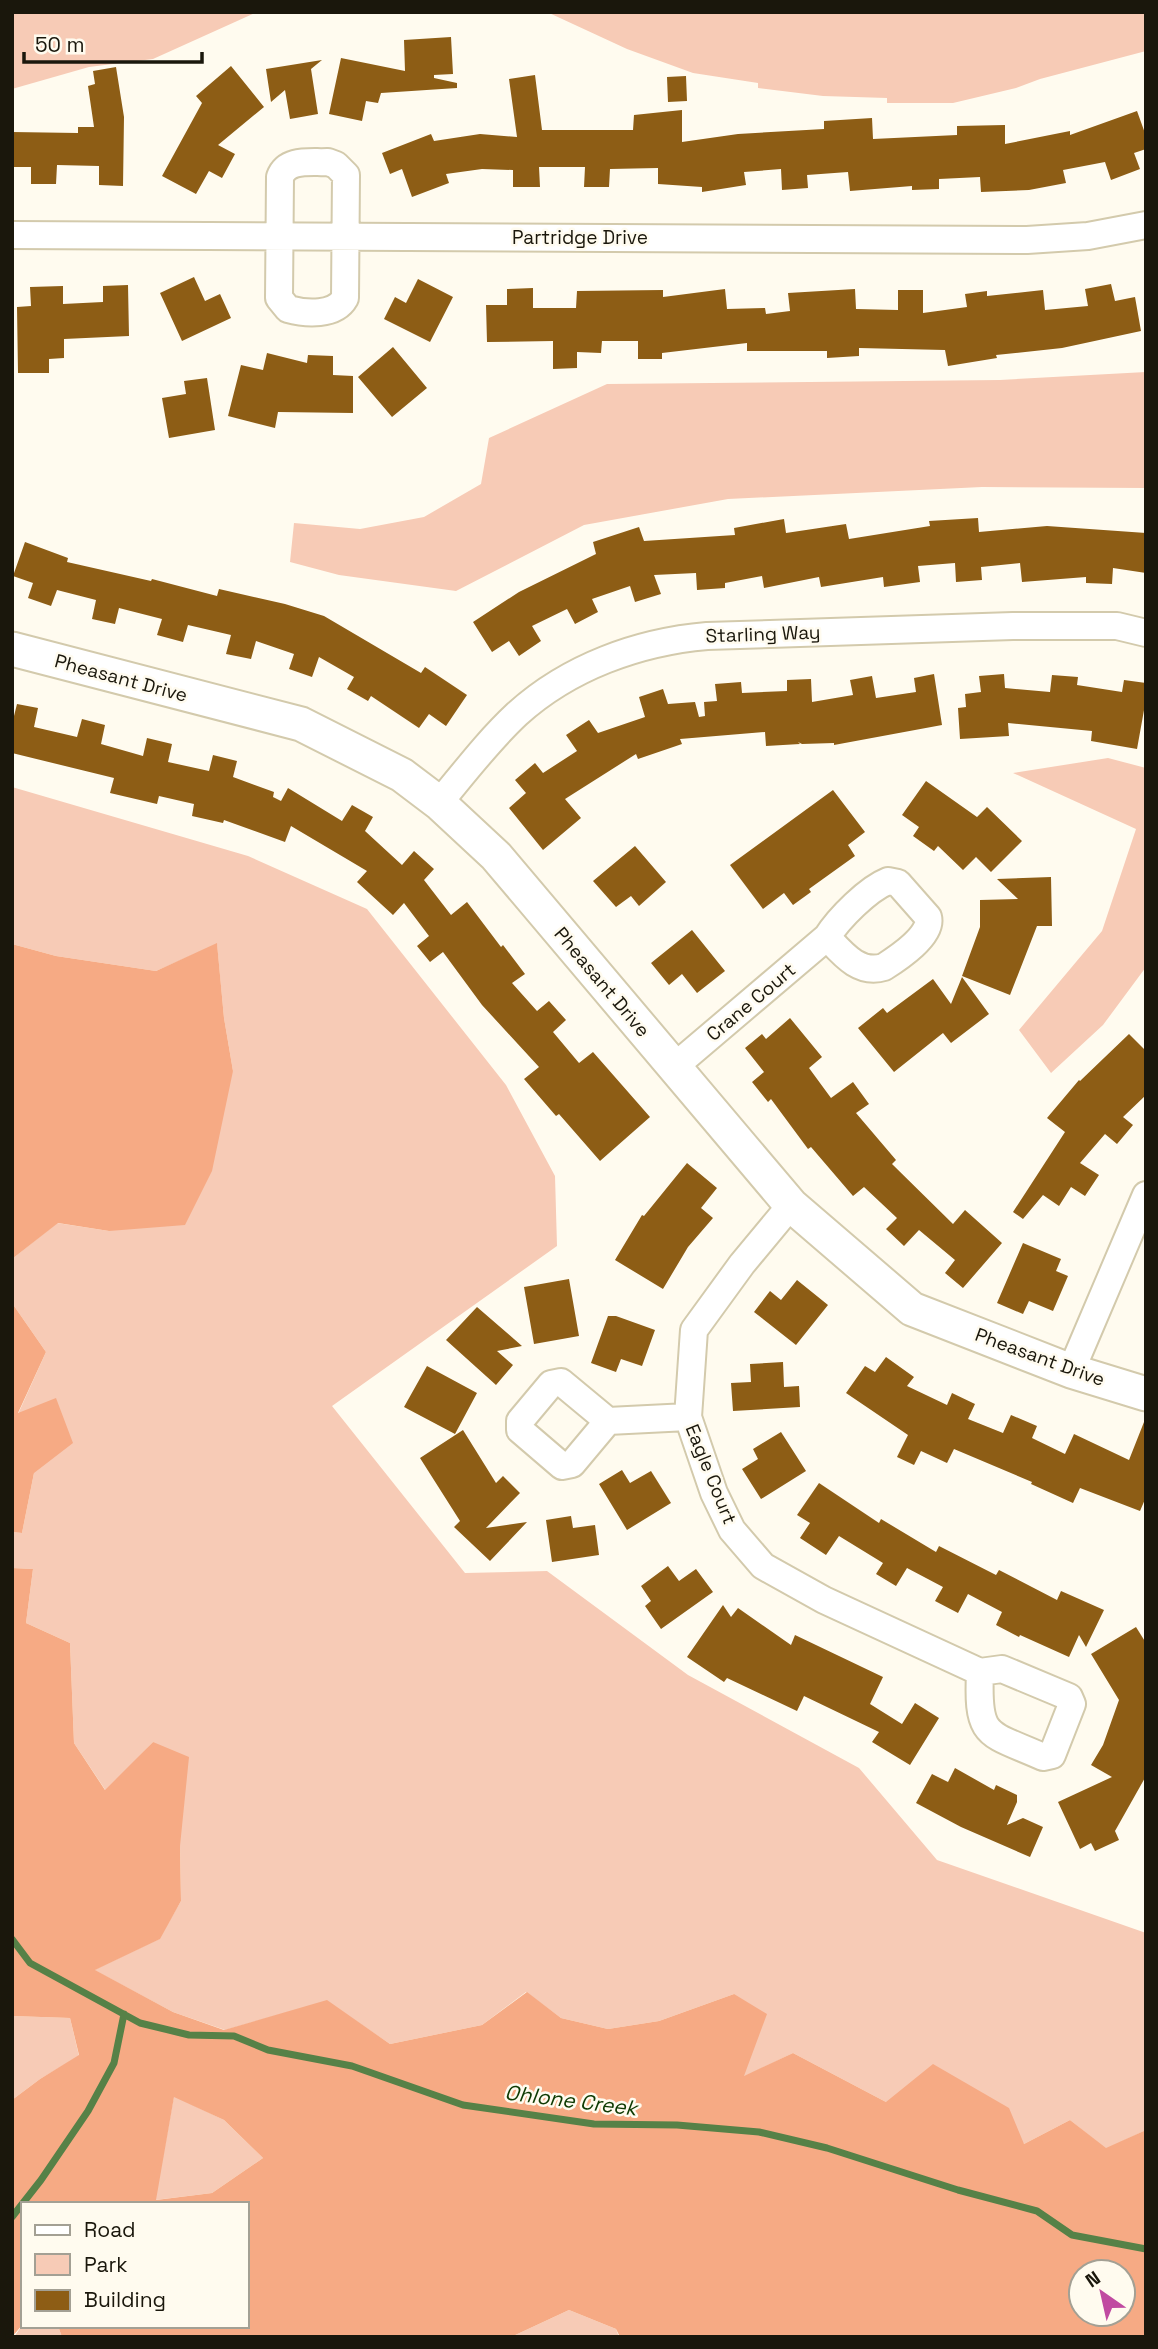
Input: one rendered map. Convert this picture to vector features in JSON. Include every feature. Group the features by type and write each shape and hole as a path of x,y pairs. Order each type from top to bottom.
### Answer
{"street":[{"path":"328,162 336,165 346,175 345,298 342,304 329,312 295,311 283,304 279,298 278,236 282,169 296,163 328,162"},
{"name":"Partridge Drive","path":"12,235 1027,240 1088,236 1146,225"},
{"name":"Starling Way","path":"439,803 497,734 540,696 588,667 662,642 707,636 1013,626 1117,626 1146,633"},
{"name":"Pheasant Drive","path":"12,649 301,724 380,763 411,782 439,803 496,856 791,1205 912,1309 1071,1371 1146,1394"},
{"name":"Crane Court","path":"674,1066 827,937"},
{"path":"1071,1371 1146,1195"},
{"name":"Eagle Court","path":"791,1205 742,1264 694,1330 688,1417 714,1493 732,1530 763,1566 824,1600 980,1672"},
{"path":"608,1421 688,1417"}],"green space":[{"path":"12,12 257,12 153,59 89,67 12,89"},
{"path":"547,12 1146,12 1146,51 953,103 887,103 887,98 823,96 758,88 758,83 693,73 627,49"},
{"path":"1146,372 1146,488 982,487 728,499 584,525 456,591 339,575 290,562 294,523 360,529 424,517 481,484 489,438 607,384 1000,380"},
{"path":"1108,758 1146,768 1146,967 1103,1025 1051,1073 1019,1030 1102,931 1136,829 1013,773"},
{"path":"12,787 248,856 367,909 506,1085 555,1176 557,1246 332,1406 465,1573 547,1571 688,1675 859,1768 937,1860 1146,1933 1146,2130 1106,2149 1070,2120 1024,2144 886,2102 793,2053 743,2077 734,1994 659,2021 608,2029 561,2018 526,1992 482,2025 390,2044 327,2001 225,2030 173,2012 94,1970 159,1939 181,1901 180,1846 153,1742 106,1791 74,1743 70,1643 26,1623 33,1569 12,1568 12,1532 22,1533 34,1473 18,1414 46,1352 12,1303 12,1259 57,1223 109,1231 233,1071 224,1018 217,944 156,971 56,956 12,944"},
{"path":"12,2016 70,2018 79,2056 40,2079 12,2100"},
{"path":"174,2096 224,2120 263,2158 212,2193 155,2200"},
{"path":"569,2310 616,2329 619,2337 511,2337"},
{"path":"21,2327 59,2328 62,2337 14,2337"}],"shaded area":[{"path":"217,943 224,1018 233,1071 212,1171 185,1225 109,1231 58,1223 12,1259 12,944 56,956 156,971"},
{"path":"12,1303 46,1352 18,1413 56,1398 73,1443 34,1473 22,1533 12,1532"},
{"path":"12,1568 33,1569 26,1623 70,1643 74,1743 105,1790 153,1742 189,1757 180,1846 181,1901 160,1939 95,1970 173,2012 224,2030 327,2000 390,2044 482,2025 527,1992 561,2018 608,2029 659,2021 734,1994 767,2014 744,2076 793,2053 886,2102 933,2064 1009,2108 1024,2144 1070,2120 1106,2148 1146,2130 1146,2337 620,2337 616,2329 569,2310 511,2337 62,2337 59,2328 248,2328 248,2202 21,2202 21,2326 12,2337 12,2100 79,2055 70,2018 12,2016","holes":["174,2097 224,2120 263,2158 212,2193 156,2200"]}],"building":[{"path":"451,37 453,74 434,75 434,78 457,83 457,88 381,93 378,103 366,101 362,121 329,114 341,58 405,71 404,40"},
{"path":"322,60 311,69 318,114 290,119 285,90 271,102 266,69"},
{"path":"231,66 264,107 218,145 235,154 222,178 209,171 196,194 162,176 202,103 196,96"},
{"path":"116,67 124,117 123,186 99,185 99,166 57,165 56,184 31,184 31,167 12,167 12,132 78,133 78,127 94,127 88,86 95,84 93,71"},
{"path":"535,75 542,130 633,130 634,115 682,110 682,142 738,134 824,129 824,121 872,118 873,139 957,135 957,126 1005,125 1005,144 1070,131 1070,135 1137,111 1146,136 1146,149 1134,153 1140,169 1111,180 1105,162 1063,170 1066,183 1029,190 981,192 980,177 939,179 939,189 912,190 912,186 850,191 848,172 807,175 808,188 782,190 781,169 744,172 746,185 702,192 702,187 658,184 658,168 610,169 609,187 584,187 585,167 539,167 540,187 513,187 513,170 482,169 446,174 449,183 412,197 402,169 390,174 382,153 431,134 434,141 480,134 517,137 509,79"},
{"path":"686,76 687,101 668,102 667,77"},
{"path":"194,277 205,301 220,294 231,318 182,341 160,293"},
{"path":"418,279 453,297 430,342 384,319 395,297 406,303"},
{"path":"1111,284 1115,301 1135,297 1141,331 1062,348 996,355 997,358 948,366 945,350 859,348 859,356 827,358 827,351 747,351 747,343 662,353 662,359 638,359 638,341 602,341 601,353 577,352 577,368 553,369 553,341 487,342 486,305 507,305 507,289 533,288 533,308 576,308 577,291 663,290 663,297 725,289 727,309 765,308 766,314 790,311 788,293 855,289 856,309 898,310 898,290 923,290 923,313 967,307 965,294 987,291 987,296 1043,290 1045,310 1088,306 1085,289"},
{"path":"128,285 129,336 64,339 64,358 49,359 49,373 18,373 17,307 31,306 30,287 63,286 63,304 103,302 103,286"},
{"path":"393,347 427,388 392,417 358,377"},
{"path":"267,353 307,363 308,355 333,356 333,375 353,376 353,413 278,412 275,428 228,416 241,365 263,370"},
{"path":"207,378 215,430 169,438 162,398 186,394 184,381"},
{"path":"978,518 979,532 1047,526 1146,533 1146,573 1113,568 1112,584 1086,583 1086,577 1022,582 1020,563 981,567 982,580 956,582 955,563 918,566 920,582 884,587 883,577 821,587 819,577 764,588 762,576 725,583 725,588 697,590 696,573 654,575 661,594 635,602 630,586 592,599 598,612 575,624 567,609 532,626 541,641 519,656 509,641 492,652 473,622 519,592 596,554 593,542 639,527 644,541 735,535 734,528 784,519 786,533 846,524 849,539 930,526 929,521"},
{"path":"25,542 68,558 67,562 151,581 152,579 217,596 219,589 324,616 421,673 425,667 467,695 446,726 429,714 419,728 371,696 368,701 347,689 354,677 319,657 312,677 289,669 294,654 256,641 251,659 226,654 231,635 188,625 183,642 157,635 162,619 119,608 115,624 92,619 96,600 57,590 51,606 28,598 33,583 13,576"},
{"path":"934,674 942,725 834,745 798,742 800,744 766,746 765,732 680,739 682,744 638,759 636,754 565,799 581,818 543,850 509,808 526,793 515,780 535,763 543,773 577,751 566,735 589,720 598,733 645,717 639,697 663,689 668,704 695,702 699,717 705,716 704,702 717,701 715,684 741,682 742,693 787,691 787,680 811,679 812,702 853,695 850,680 872,676 876,698 916,692 914,678"},
{"path":"1004,674 1005,688 1050,692 1052,675 1078,677 1077,685 1122,692 1124,680 1146,683 1146,699 1137,749 1091,741 1092,731 1008,723 1009,736 960,739 958,708 966,707 965,694 981,692 979,676"},
{"path":"17,704 38,708 34,727 77,737 82,719 105,725 101,744 143,756 147,738 172,744 168,762 209,771 213,755 237,761 233,777 274,792 273,797 281,801 288,788 342,821 352,805 373,817 365,831 402,865 414,851 434,869 424,880 451,915 467,902 525,974 512,983 537,1011 549,1001 566,1020 553,1032 579,1063 593,1052 650,1117 600,1161 524,1079 539,1067 482,1005 443,952 430,962 417,946 429,936 404,903 393,915 357,882 367,871 291,826 285,842 224,820 223,823 192,816 194,804 159,796 157,804 110,793 114,778 12,753 12,724"},
{"path":"926,781 977,817 987,807 1022,841 991,872 976,857 963,870 938,846 934,851 913,836 919,827 902,815"},
{"path":"833,790 865,832 848,845 855,856 809,889 811,892 793,905 784,893 763,909 730,865"},
{"path":"635,846 666,882 639,906 631,896 616,907 593,881"},
{"path":"1051,877 1052,926 1037,926 1010,995 962,976 980,927 980,900 1018,899 997,879"},
{"path":"692,930 725,971 697,993 682,974 669,985 651,963"},
{"path":"962,977 989,1014 951,1043 943,1033 894,1072 858,1028 883,1008 887,1013 933,979 951,1004"},
{"path":"790,1018 822,1057 809,1068 831,1098 853,1082 869,1104 856,1113 896,1160 892,1164 953,1224 965,1210 1002,1243 963,1288 945,1273 955,1260 919,1230 904,1246 886,1229 897,1218 864,1187 853,1196 811,1147 808,1149 771,1099 768,1102 752,1082 764,1072 745,1048 762,1034 766,1039"},
{"path":"1129,1034 1146,1051 1146,1095 1123,1117 1133,1125 1117,1144 1105,1134 1080,1163 1099,1175 1085,1196 1071,1187 1059,1206 1043,1195 1023,1219 1013,1212 1065,1132 1047,1118 1079,1080"},
{"path":"687,1163 717,1188 701,1208 713,1218 688,1247 663,1289 615,1260 642,1215 644,1216"},
{"path":"1023,1243 1061,1259 1056,1271 1068,1276 1053,1311 1029,1301 1023,1314 997,1303"},
{"path":"569,1279 579,1336 534,1344 524,1287"},
{"path":"797,1280 828,1305 796,1345 754,1312 770,1291 781,1300"},
{"path":"477,1307 522,1346 497,1351 513,1365 496,1385 446,1340"},
{"path":"608,1316 616,1316 655,1330 642,1366 621,1359 616,1372 591,1363"},
{"path":"886,1357 914,1377 907,1386 947,1405 952,1393 975,1404 968,1419 1003,1433 1011,1415 1037,1426 1032,1438 1065,1454 1074,1434 1129,1460 1146,1422 1146,1497 1140,1511 1080,1488 1073,1503 1031,1484 1032,1482 954,1449 947,1463 921,1451 914,1465 897,1457 908,1435 846,1393 865,1366 875,1372"},
{"path":"783,1362 784,1387 799,1386 800,1407 733,1411 731,1383 751,1382 750,1364"},
{"path":"427,1366 477,1393 455,1434 404,1407"},
{"path":"463,1430 496,1483 503,1476 520,1493 486,1528 527,1522 490,1561 454,1527 460,1521 420,1458"},
{"path":"781,1432 806,1471 761,1499 742,1469 758,1459 753,1449"},
{"path":"622,1470 630,1483 651,1471 671,1503 627,1530 599,1484"},
{"path":"819,1483 879,1523 881,1519 936,1552 939,1546 996,1575 999,1570 1057,1600 1061,1591 1104,1610 1086,1647 1079,1635 1069,1657 1020,1635 1019,1637 996,1625 1002,1612 968,1594 958,1613 935,1601 943,1587 907,1568 896,1586 876,1574 883,1563 839,1536 826,1555 800,1538 810,1523 797,1515"},
{"path":"571,1516 573,1528 595,1525 599,1555 552,1562 546,1520"},
{"path":"668,1566 679,1581 696,1569 713,1592 661,1629 645,1606 651,1601 641,1586"},
{"path":"723,1605 731,1617 738,1608 791,1645 795,1635 883,1677 870,1704 902,1724 915,1703 939,1718 910,1765 872,1742 879,1732 804,1696 797,1711 727,1678 724,1682 687,1657"},
{"path":"1136,1627 1146,1643 1146,1776 1115,1831 1119,1840 1095,1851 1091,1843 1080,1849 1058,1802 1112,1777 1091,1765 1103,1745 1119,1700 1091,1654"},
{"path":"955,1768 994,1790 996,1785 1017,1795 1017,1802 1007,1825 1023,1818 1043,1827 1030,1857 961,1827 916,1803 932,1774 948,1782"}],"waterway":[{"name":"Ohlone Creek","path":"12,1939 30,1963 140,2023 189,2035 234,2036 268,2050 352,2066 463,2105 594,2124 677,2125 759,2132 827,2148 958,2190 1037,2211 1072,2235 1146,2249"},
{"path":"24,2202 88,2111 114,2063 124,2014"},
{"path":"12,2217 21,2206"}]}
